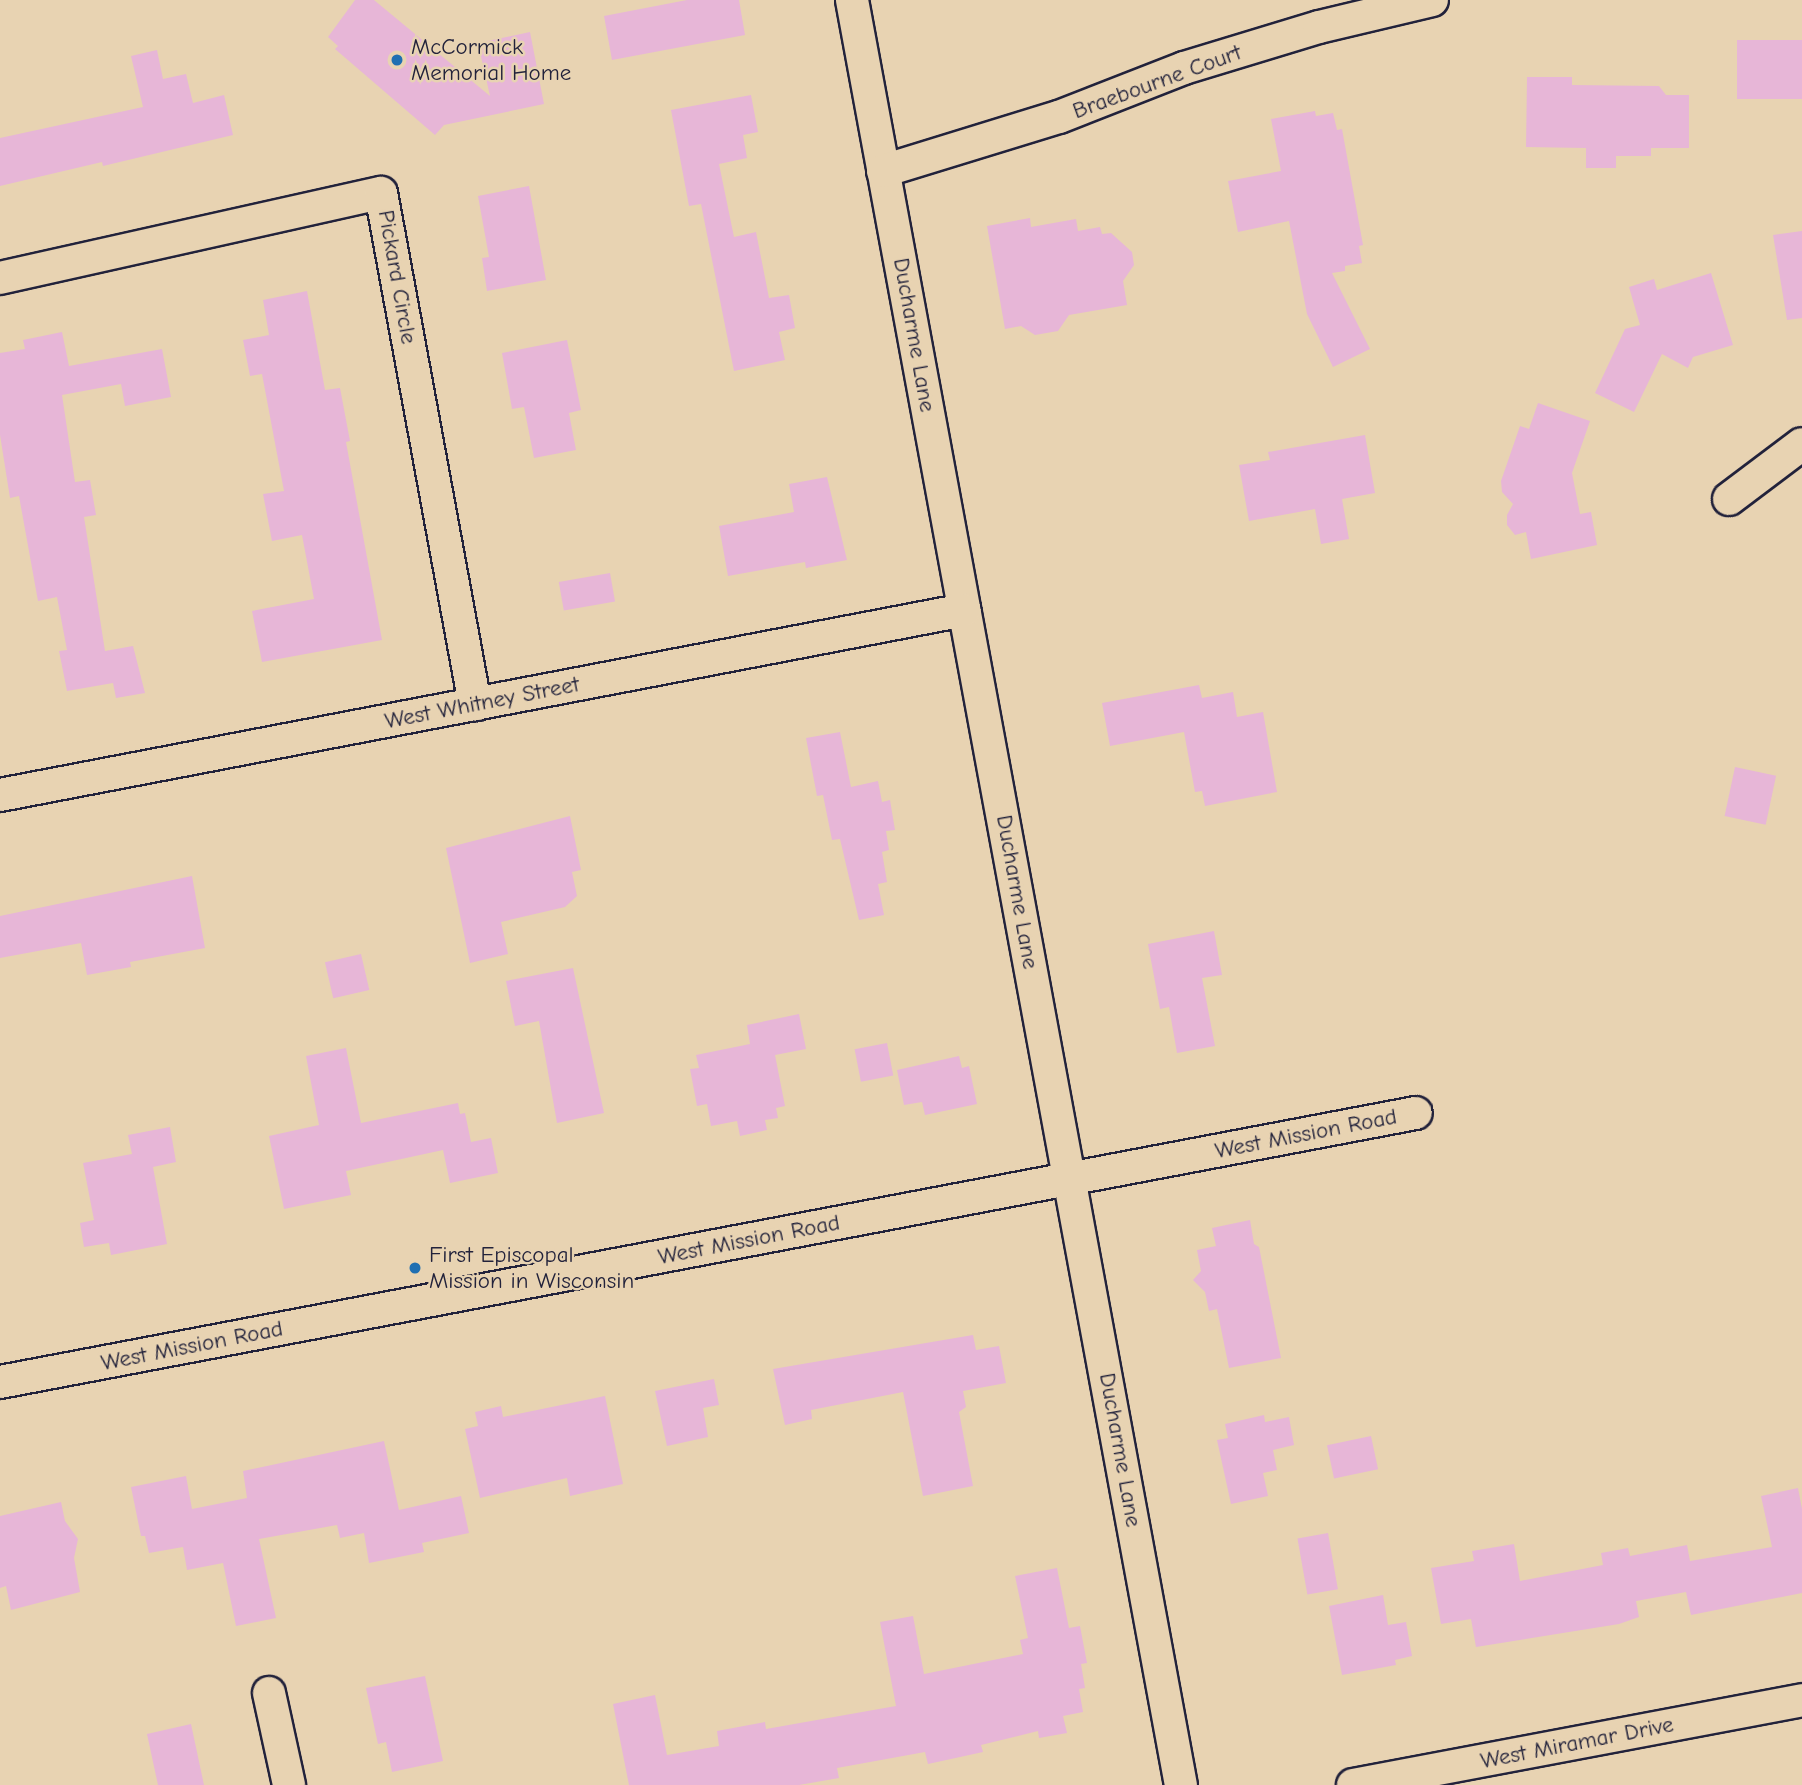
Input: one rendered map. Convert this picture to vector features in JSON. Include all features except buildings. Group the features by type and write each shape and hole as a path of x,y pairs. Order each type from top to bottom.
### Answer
{"street":[{"name":"Ducharme Lane","path":"852,0 1181,1785"},
{"name":"Braebourne Court","path":"883,171 1059,117 1184,68 1319,27 1432,0"},
{"name":"Pickard Circle","path":"0,278 381,193 475,704"},
{"path":"1729,499 1802,444"},
{"name":"West Whitney Street","path":"0,795 964,610"},
{"name":"West Mission Road","path":"0,1382 1416,1113"},
{"path":"269,1693 289,1785"},
{"name":"West Miramar Drive","path":"1353,1785 1802,1700"}],"place":[{"name":"McCormick Memorial Home","path":"397,60"},
{"name":"First Episcopal Mission in Wisconsin","path":"415,1268"}]}
